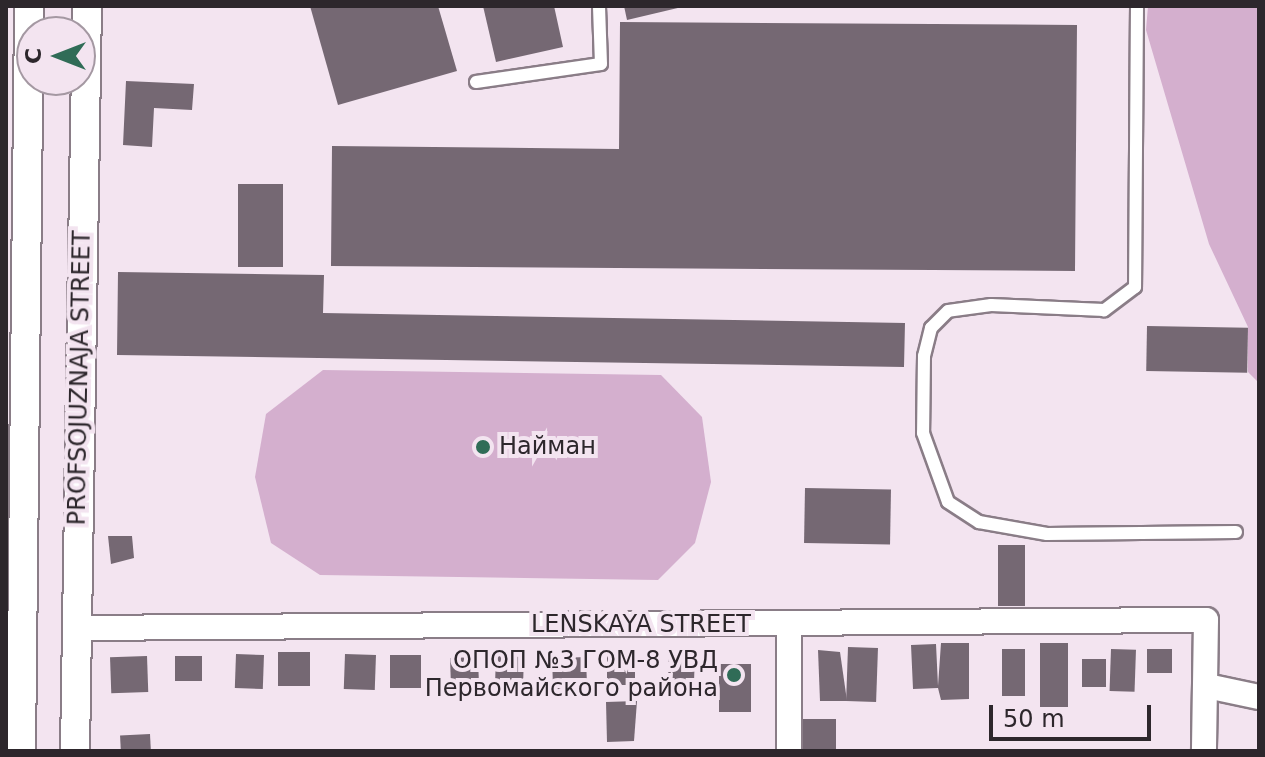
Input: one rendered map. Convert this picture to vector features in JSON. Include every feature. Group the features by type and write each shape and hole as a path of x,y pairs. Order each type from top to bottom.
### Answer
{"street":[{"path":"21,751 15,602 29,6"},
{"name":"PROFSOJUZNAJA STREET","path":"75,751 87,6"},
{"name":"LENSKAYA STREET","path":"75,628 1206,620 1207,686"},
{"path":"789,625 789,751"},
{"path":"1204,751 1207,686 1259,697"}],"lane":[{"path":"476,82 601,64 599,6"},
{"path":"1137,6 1135,287 1104,310 991,305 948,311 931,328 924,356 923,433 948,502 979,522 1047,534 1236,532"}],"shaded area":[{"path":"1148,6 1259,6 1259,383 1248,372 1248,327 1209,244 1146,30"},
{"name":"Найман","path":"323,370 661,375 702,417 711,482 695,543 658,580 320,575 271,543 255,477 266,414"}],"building":[{"path":"310,6 438,6 457,71 338,105"},
{"path":"483,6 554,6 563,47 496,62"},
{"path":"624,6 682,6 682,7 627,20"},
{"path":"620,22 1077,25 1075,271 331,266 332,146 619,149"},
{"path":"126,81 194,84 192,110 154,108 152,147 123,145"},
{"path":"238,184 283,184 283,267 238,267"},
{"path":"118,272 324,275 323,313 905,323 904,367 117,355"},
{"path":"1147,326 1248,328 1247,373 1146,371"},
{"path":"805,488 891,490 890,544 804,543"},
{"path":"108,536 132,536 134,558 111,564"},
{"path":"998,545 1025,545 1025,606 998,606"},
{"path":"941,643 969,643 969,699 941,700 938,688 913,689 911,645 936,644 938,686"},
{"path":"1040,643 1068,643 1068,707 1040,707"},
{"path":"848,647 878,648 876,702 846,701"},
{"path":"1002,649 1025,649 1025,696 1002,696"},
{"path":"1111,649 1136,650 1135,692 1110,691"},
{"path":"1147,649 1172,649 1172,673 1147,673"},
{"path":"818,650 840,652 847,701 820,701"},
{"path":"278,652 310,652 310,686 278,686"},
{"path":"669,653 695,654 694,687 668,686"},
{"path":"236,654 264,655 263,689 235,688"},
{"path":"345,654 376,655 375,690 344,689"},
{"path":"390,655 421,655 421,688 390,688"},
{"path":"147,656 148,692 111,693 110,657"},
{"path":"175,656 202,656 202,681 175,681"},
{"path":"496,656 524,657 523,687 495,686"},
{"path":"607,656 635,656 635,685 607,685"},
{"path":"478,657 479,690 451,691 450,658"},
{"path":"586,657 587,688 553,689 552,658"},
{"path":"1082,659 1106,659 1106,687 1082,687"},
{"path":"719,664 751,664 751,712 719,712"},
{"path":"637,701 634,741 607,742 606,702"},
{"path":"802,719 836,719 836,751 802,751"},
{"path":"150,734 151,751 121,751 120,736"}],"place":[{"name":"Найман","path":"483,447"},
{"name":"ОПОП №3 ГОМ-8 УВД Первомайского района","path":"734,675"}]}
